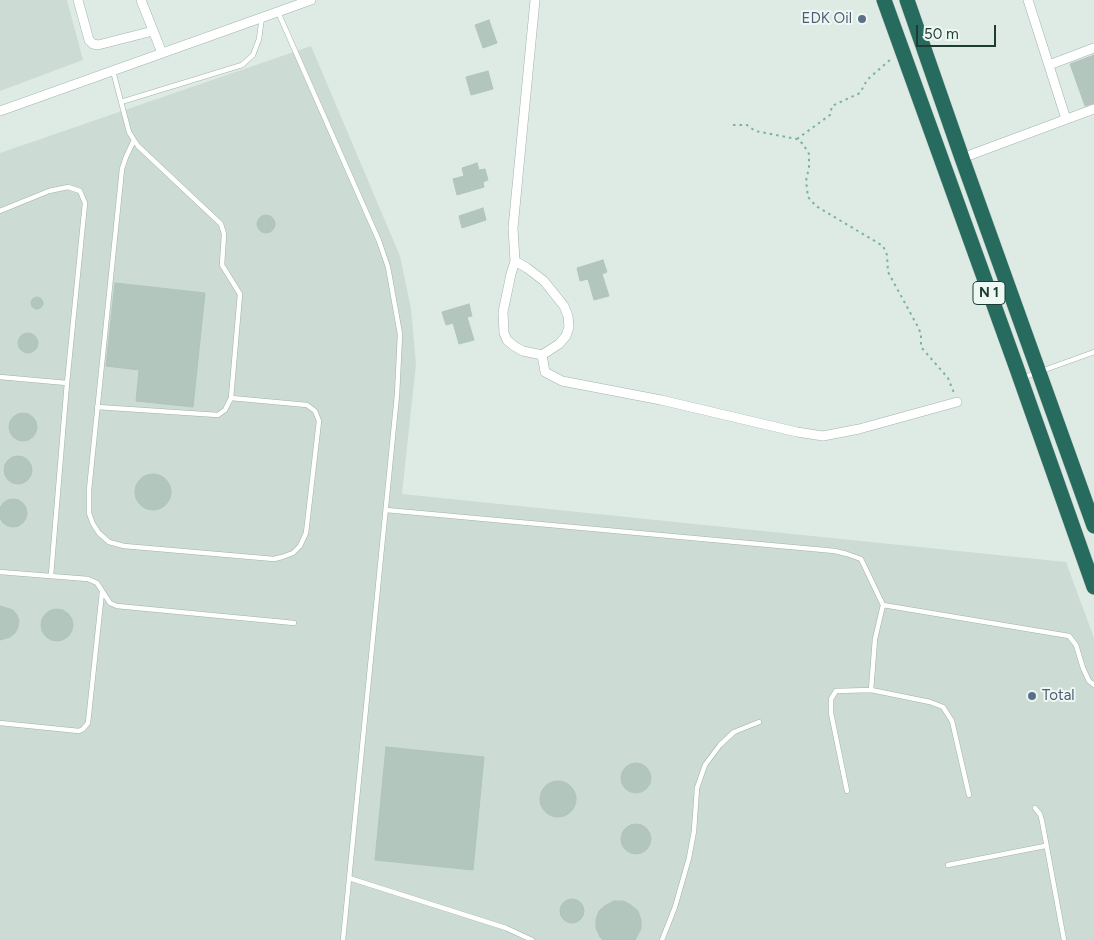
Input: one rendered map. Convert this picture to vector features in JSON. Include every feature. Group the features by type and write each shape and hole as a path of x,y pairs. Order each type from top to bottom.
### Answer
{"highway":[{"name":"N 1","path":"884,0 1094,588"},
{"name":"N 1","path":"907,0 1094,526"}],"street":[{"path":"78,0 89,40 93,44 98,45 153,30"},
{"path":"141,0 162,53"},
{"path":"0,111 278,12 299,2 311,0"},
{"path":"515,261 544,281 559,299 568,316 569,327 566,336 559,344 542,355 523,351 507,340 504,333 503,312 510,274 515,261 514,218 535,0"},
{"path":"1028,0 1066,119"},
{"path":"1049,65 1094,48"},
{"path":"962,158 1094,109"},
{"path":"542,355 545,372 562,380 822,436 859,429 957,402"}],"lane":[{"path":"278,12 370,220 388,267 400,334 398,395 343,940"},
{"path":"121,102 242,64 253,55 259,39 262,17"},
{"path":"97,406 218,416 225,410 231,398 240,294 222,265 224,234 221,224 138,146 129,132 113,70"},
{"path":"134,140 122,169 89,490 90,513 98,533 109,542 124,546 274,559 293,552 300,546 306,533 319,421 315,411 307,404 231,398"},
{"path":"0,211 49,191 68,187 80,191 85,203 67,383 51,575"},
{"path":"1020,379 1094,352"},
{"path":"0,377 67,383"},
{"path":"386,510 835,551 861,559 884,605 875,639 871,690"},
{"path":"0,572 88,579 96,583 110,603 117,606 294,623"},
{"path":"0,723 79,731 88,723 102,590"},
{"path":"884,605 1069,636 1076,645 1089,681 1094,685"},
{"path":"847,792 831,713 831,698 836,691 871,690 930,702 943,707 952,721 969,795"},
{"path":"662,940 675,907 688,858 694,831 698,788 705,765 720,745 734,732 758,722"},
{"path":"1035,808 1042,821 1045,846 1064,940"},
{"path":"948,865 1045,846"},
{"path":"349,878 506,928 532,940"}],"path":[{"path":"797,139 830,114 832,106 860,93 867,80 901,50"},
{"path":"733,125 747,125 755,131 797,139 804,144 808,154 809,167 806,182 808,197 816,206 884,246 887,255 888,272 921,334 920,347 948,378 957,402"}],"shaded area":[{"path":"0,0 67,0 83,60 0,91"},
{"path":"311,46 400,256 411,309 416,364 402,494 1066,562 1094,638 1094,940 0,940 0,153"}],"building":[{"path":"489,20 497,43 483,48 475,25"},
{"path":"1094,55 1094,103 1085,106 1070,64"},
{"path":"488,71 493,89 471,95 466,77"},
{"path":"477,163 479,170 485,169 488,180 483,182 484,187 457,195 453,179 464,176 462,168"},
{"path":"483,208 486,220 462,228 459,216"},
{"path":"266,215 272,218 275,224 272,230 266,233 260,230 257,224 260,218"},
{"path":"603,260 607,272 602,274 609,296 594,300 588,279 580,281 577,268"},
{"path":"115,283 205,293 193,407 136,401 139,370 106,366"},
{"path":"39,297 42,298 42,308 35,309 32,308 31,301 32,298"},
{"path":"469,304 472,316 467,317 474,340 459,344 453,323 446,325 442,312"},
{"path":"28,333 35,336 38,343 35,350 28,353 21,350 18,343 21,336"},
{"path":"23,413 33,417 37,427 33,437 23,441 13,437 9,427 13,417"},
{"path":"18,456 28,460 32,470 28,480 18,484 8,480 4,470 8,460"},
{"path":"153,474 165,480 171,492 165,504 153,510 141,504 135,492 141,480"},
{"path":"13,499 23,503 27,513 23,523 13,527 3,523 -1,513 3,503"},
{"path":"0,606 13,610 19,621 15,633 10,637 0,640"},
{"path":"57,609 63,610 68,614 72,619 72,631 68,636 63,640 57,641 51,640 46,636 42,631 41,625 42,619 46,614 51,610"},
{"path":"386,747 484,757 473,870 375,860"},
{"path":"636,763 647,767 651,778 647,789 636,793 625,789 621,778 625,767"},
{"path":"558,781 565,782 571,786 575,792 575,806 571,812 565,816 558,817 551,816 545,812 541,806 540,799 541,792 545,786 551,782"},
{"path":"636,824 647,828 651,839 647,850 636,854 625,850 621,839 625,828"},
{"path":"572,899 577,900 583,906 583,916 577,922 572,923 567,922 561,916 560,911 561,906 567,900"},
{"path":"614,901 623,901 638,911 641,929 635,940 603,940 600,937 596,928 596,919 599,911"}],"place":[{"name":"EDK Oil","path":"862,19"},
{"name":"Total","path":"1032,696"}]}
